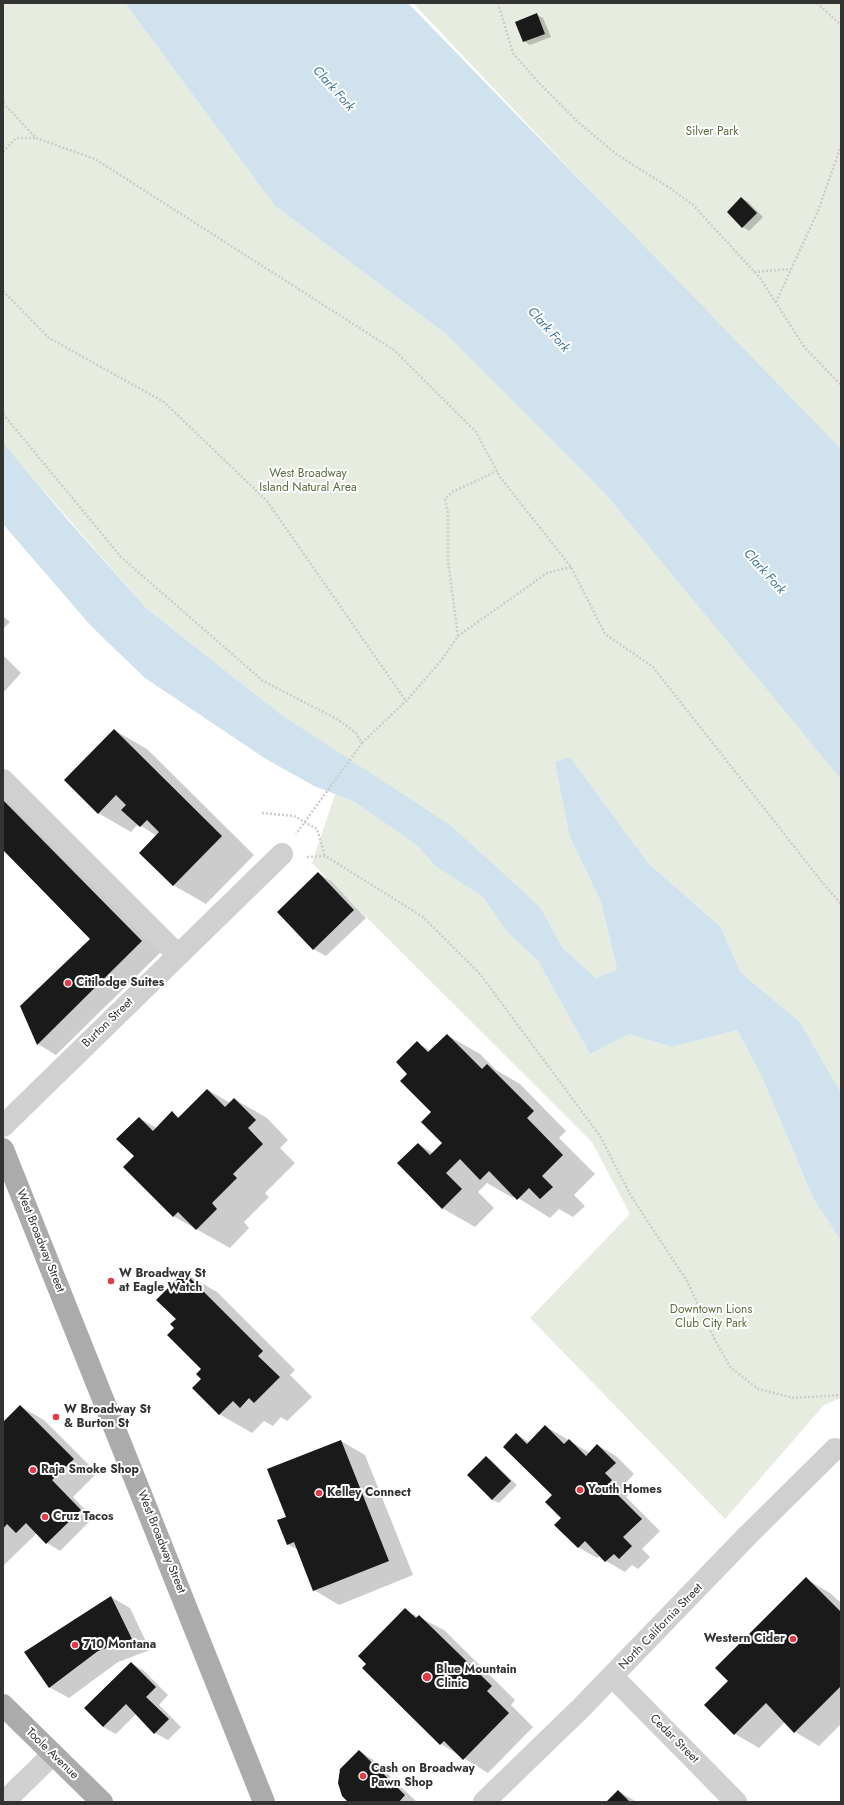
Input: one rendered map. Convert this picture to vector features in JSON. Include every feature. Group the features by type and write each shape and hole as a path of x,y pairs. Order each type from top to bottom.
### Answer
{"main road":[{"name":"West Broadway Street","path":"3,1149 264,1802"},
{"name":"Toole Avenue","path":"3,1705 52,1755 102,1802"}],"street":[{"path":"3,780 178,955"},
{"name":"Burton Street","path":"3,1126 282,854"},
{"name":"North California Street","path":"484,1802 612,1676 748,1535 835,1449"},
{"name":"Cedar Street","path":"612,1676 736,1802"},
{"path":"4,1802 52,1755"}],"path":[{"path":"498,3 513,53 538,82 578,122 616,154 670,188 693,205 754,272 805,348 841,385"},
{"path":"817,3 841,25"},
{"path":"3,103 36,138"},
{"path":"3,152 16,138 36,138 95,159 394,350 476,432 497,471 571,567 605,634 653,666 807,863 841,904"},
{"path":"775,303 818,212 841,146"},
{"path":"754,272 792,268"},
{"path":"3,291 49,338 164,402 267,501 406,701"},
{"path":"3,414 121,557 263,682 337,720 356,733 362,743"},
{"path":"458,636 448,561 448,513 445,500 452,492 497,471"},
{"path":"571,567 547,573 458,636 440,662 406,701 362,743 353,758 282,854 292,861 313,856 325,856 423,917 480,974 600,1136 631,1196 687,1281 715,1340 731,1368 758,1389 794,1398 841,1395"},
{"path":"262,812 294,816 317,829 325,856"}],"green space":[{"name":"West Broadway Island Natural Area","path":"3,3 125,3 275,206 446,334 608,497 832,767 841,779 841,1093 800,1022 741,973 720,926 649,864 570,757 570,837 601,902 617,969 596,978 563,948 540,907 283,716 147,609 3,443"},
{"name":"Silver Park","path":"413,3 841,3 841,456"},
{"name":"Downtown Lions Club City Park","path":"335,794 353,801 418,846 435,866 483,897 507,932 538,961 590,1054 629,1034 672,1047 737,1030 762,1077 814,1200 841,1241 841,1398 824,1405 725,1519 530,1318 630,1214 592,1142 312,863"}],"water":[{"name":"Clark Fork","path":"125,3 408,3 841,449 841,779 608,497 446,334 275,206"},
{"path":"3,443 67,519 147,609 283,716 450,825 540,907 563,948 596,978 617,969 601,902 570,837 555,762 570,757 649,864 720,926 741,973 800,1022 841,1093 841,1241 814,1200 762,1077 737,1030 672,1047 629,1034 590,1054 538,961 507,932 483,897 435,866 418,846 353,801 314,786 266,759 145,678 91,626 3,524"}],"building":[{"path":"537,13 545,34 523,42 515,22"},
{"path":"741,197 757,213 742,228 727,212"},
{"path":"114,729 222,836 173,886 139,853 159,832 147,820 140,827 121,810 126,805 116,795 98,814 64,780"},
{"path":"3,800 142,941 37,1045 20,1006 90,939 3,850"},
{"path":"318,872 354,910 313,950 277,912"},
{"path":"447,1034 482,1069 487,1064 534,1111 527,1118 563,1155 542,1176 553,1187 540,1199 529,1188 517,1200 489,1171 480,1180 460,1159 446,1173 462,1189 442,1209 397,1163 418,1143 430,1155 442,1143 421,1122 431,1112 400,1081 407,1074 396,1062 417,1041 428,1052"},
{"path":"207,1089 225,1107 234,1098 256,1120 248,1128 263,1144 233,1174 237,1178 212,1203 217,1209 196,1230 178,1212 173,1217 123,1167 134,1156 116,1139 139,1117 153,1131 172,1111 178,1118"},
{"path":"184,1272 263,1351 258,1356 280,1377 254,1403 249,1398 240,1408 233,1401 219,1415 192,1388 201,1379 196,1374 201,1369 167,1335 174,1328 170,1324 176,1319 156,1300"},
{"name":"Raja Smoke Shop","path":"20,1405 74,1459 52,1480 81,1510 46,1544 26,1523 16,1533 7,1524 3,1529 3,1422"},
{"name":"Youth Homes","path":"545,1425 564,1444 569,1439 586,1456 597,1444 616,1463 605,1473 612,1480 608,1485 642,1519 623,1537 632,1546 619,1559 614,1554 605,1562 585,1541 578,1548 554,1525 561,1518 545,1502 552,1495 503,1447 516,1433 527,1444"},
{"name":"Kelley Connect","path":"341,1440 389,1561 313,1591 294,1542 287,1545 277,1520 286,1517 267,1469"},
{"path":"486,1456 511,1481 492,1500 467,1475"},
{"name":"Western Cider","path":"806,1577 841,1612 841,1686 794,1733 766,1703 734,1735 704,1705 728,1681 715,1668"},
{"name":"710 Montana","path":"111,1596 132,1639 98,1651 49,1688 24,1652"},
{"name":"Blue Mountain Clinic","path":"405,1608 416,1618 419,1615 492,1686 487,1691 509,1713 463,1760 444,1741 440,1745 362,1668 366,1664 358,1656"},
{"path":"131,1662 156,1687 146,1697 169,1719 154,1734 126,1704 103,1727 84,1708"},
{"name":"Cash on Broadway Pawn Shop","path":"359,1750 405,1795 399,1802 348,1802 342,1796 338,1783 340,1769"},
{"path":"618,1790 630,1802 606,1802"}],"place":[{"name":"Citilodge Suites","path":"68,983"},
{"name":"W Broadway St at Eagle Watch","path":"111,1281"},
{"name":"W Broadway St & Burton St","path":"56,1417"},
{"name":"Raja Smoke Shop","path":"33,1470"},
{"name":"Youth Homes","path":"580,1490"},
{"name":"Kelley Connect","path":"319,1493"},
{"name":"Cruz Tacos","path":"45,1517"},
{"name":"Western Cider","path":"793,1639"},
{"name":"710 Montana","path":"75,1645"},
{"name":"Blue Mountain Clinic","path":"427,1677"},
{"name":"Cash on Broadway Pawn Shop","path":"363,1776"}]}
